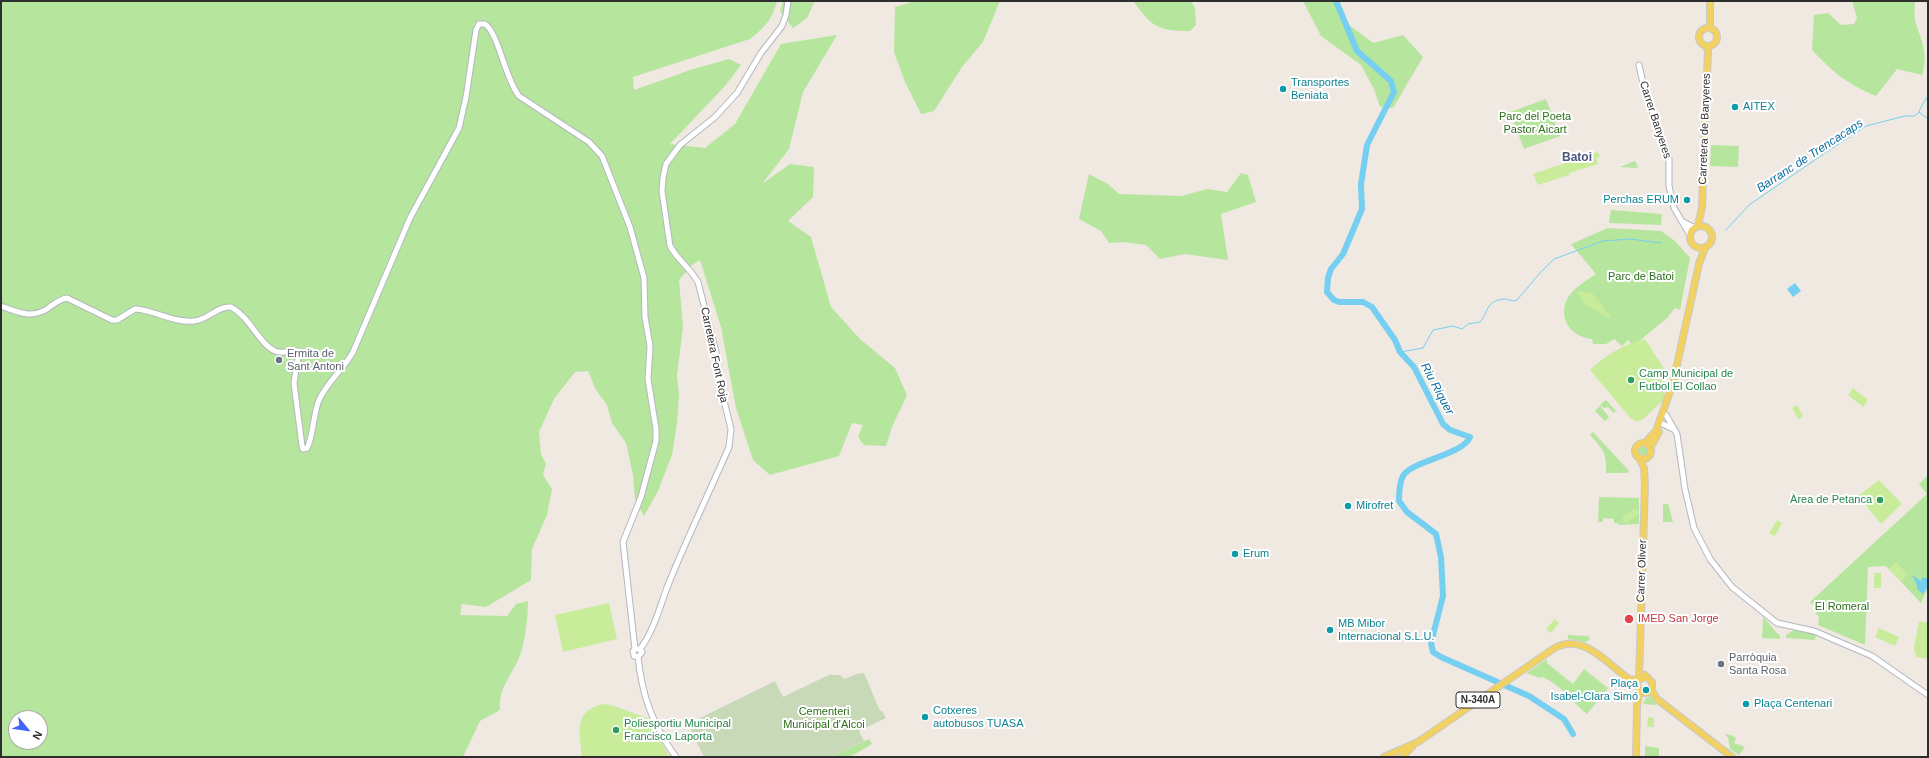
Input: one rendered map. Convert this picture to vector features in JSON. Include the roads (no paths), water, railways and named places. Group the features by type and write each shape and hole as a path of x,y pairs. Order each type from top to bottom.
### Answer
{"main road":[{"path":"1708,27 1710,1"},
{"path":"1708,27 1714,31 1717,36 1715,42 1708,48 1700,42 1698,37 1701,31 1708,27"},
{"name":"Carretera de Banyeres","path":"1696,227 1702,207 1708,48"},
{"name":"Carretera de Banyeres","path":"1702,207 1707,227"},
{"path":"1647,445 1663,424 1666,415 1699,264 1705,248 1711,243 1712,239 1711,232 1707,227 1696,227 1690,235 1691,242 1697,248 1699,264"},
{"path":"1697,248 1705,248"},
{"path":"1647,445 1656,431 1673,383"},
{"path":"1640,443 1647,445 1650,454 1647,458 1640,459 1635,455 1635,448 1640,443"},
{"name":"Carrer Oliver","path":"1645,484 1648,477 1647,458"},
{"name":"Carrer Oliver","path":"1639,679 1645,484 1644,468 1640,459"},
{"name":"N-340A","path":"1386,757 1418,742 1557,646 1579,644 1591,650 1618,670"},
{"path":"1618,670 1628,675 1633,675 1637,671 1639,659"},
{"name":"Carrer Oliver","path":"1639,659 1642,670 1647,677"},
{"path":"1618,670 1629,679 1647,677 1652,682 1649,691 1641,700 1638,711"},
{"path":"1618,670 1643,693 1649,691"},
{"path":"1636,757 1638,711 1637,684 1639,679"},
{"path":"1649,691 1657,700 1732,757"},
{"path":"1402,757 1418,742"}],"street":[{"name":"Carretera Font Roja","path":"637,649 656,619 668,586 729,446 732,434 720,385 716,352 700,288 694,276 670,246 662,191 664,171 669,158 680,145 715,117 737,93 761,53 782,26 786,15 788,1"},
{"path":"1,306 24,314 33,314 44,311 60,300 67,298 112,320 117,320 135,309 171,319 192,321 202,319 222,308 231,307 248,320 268,345 274,350 285,353 297,350 300,353 295,370 295,391 302,446 306,449 310,442 315,414 321,397 328,384 347,362 353,352 408,223 459,128 466,102 476,28 481,23 486,25 491,32 514,89 519,96 589,142 602,156 630,227 642,268 645,288 645,321 649,342 648,379 656,429 656,441 641,497 623,542 637,649 633,654 638,657 644,693 654,722 663,740 676,757"},
{"name":"Carrer Banyeres","path":"1639,65 1644,88 1669,159 1669,186 1674,208 1690,235"},
{"path":"1681,220 1688,226 1696,227"},
{"path":"1666,415 1678,440 1688,504 1694,528 1710,559 1733,588 1778,623 1814,631 1872,656 1928,695"},
{"path":"1663,424 1674,429"}],"water":[{"path":"1795,283 1801,291 1793,297 1787,289"},
{"path":"1912,575 1921,581 1922,578 1928,578 1928,587 1923,594 1917,589 1917,585"}],"waterway":[{"name":"Riu Riquer","path":"1336,1 1357,51 1391,81 1394,92 1367,145 1361,184 1362,209 1343,254 1331,269 1328,278 1327,292 1334,300 1339,302 1363,302 1372,307 1395,340 1400,352 1414,367 1443,424 1450,430 1470,437 1458,449 1416,466 1408,471 1403,476 1400,485 1399,501 1407,512 1436,534 1441,557 1443,596 1431,643 1433,652 1441,657 1529,696 1564,719 1573,734"},
{"name":"Barranc de Trencacaps","path":"1726,230 1749,205 1866,126 1905,116 1915,116 1928,96"},
{"path":"1919,112 1928,119"},
{"name":"Barranc de Trencacaps","path":"1400,352 1423,348 1433,330 1453,326 1462,329 1468,324 1480,322 1490,305 1498,300 1517,300 1554,259 1603,241 1630,239 1661,243"}],"place":[{"name":"Transportes Beniata","path":"1283,89"},
{"name":"AITEX","path":"1735,107"},
{"name":"Perchas ERUM","path":"1687,200"},
{"name":"Ermita de Sant Antoni","path":"279,360"},
{"name":"Camp Municipal de Futbol El Collao","path":"1631,380"},
{"name":"Àrea de Petanca","path":"1880,500"},
{"name":"Mirofret","path":"1348,506"},
{"name":"Erum","path":"1235,554"},
{"name":"IMED San Jorge","path":"1629,619"},
{"name":"MB Mibor Internacional S.L.U.","path":"1330,630"},
{"name":"Parròquia Santa Rosa","path":"1721,664"},
{"name":"Plaça Isabel-Clara Simó","path":"1646,690"},
{"name":"Plaça Centenari","path":"1746,704"},
{"name":"Cotxeres autobusos TUASA","path":"925,717"},
{"name":"Poliesportiu Municipal Francisco Laporta","path":"616,730"}],"district":[{"name":"Batoi","path":"1577,158"}],"park label":[{"name":"Parc del Poeta Pastor Aicart","path":"1535,123"},
{"name":"Parc de Batoi","path":"1641,277"},
{"name":"El Romeral","path":"1842,607"},
{"name":"Cementeri Municipal d'Alcoi","path":"824,718"}]}
